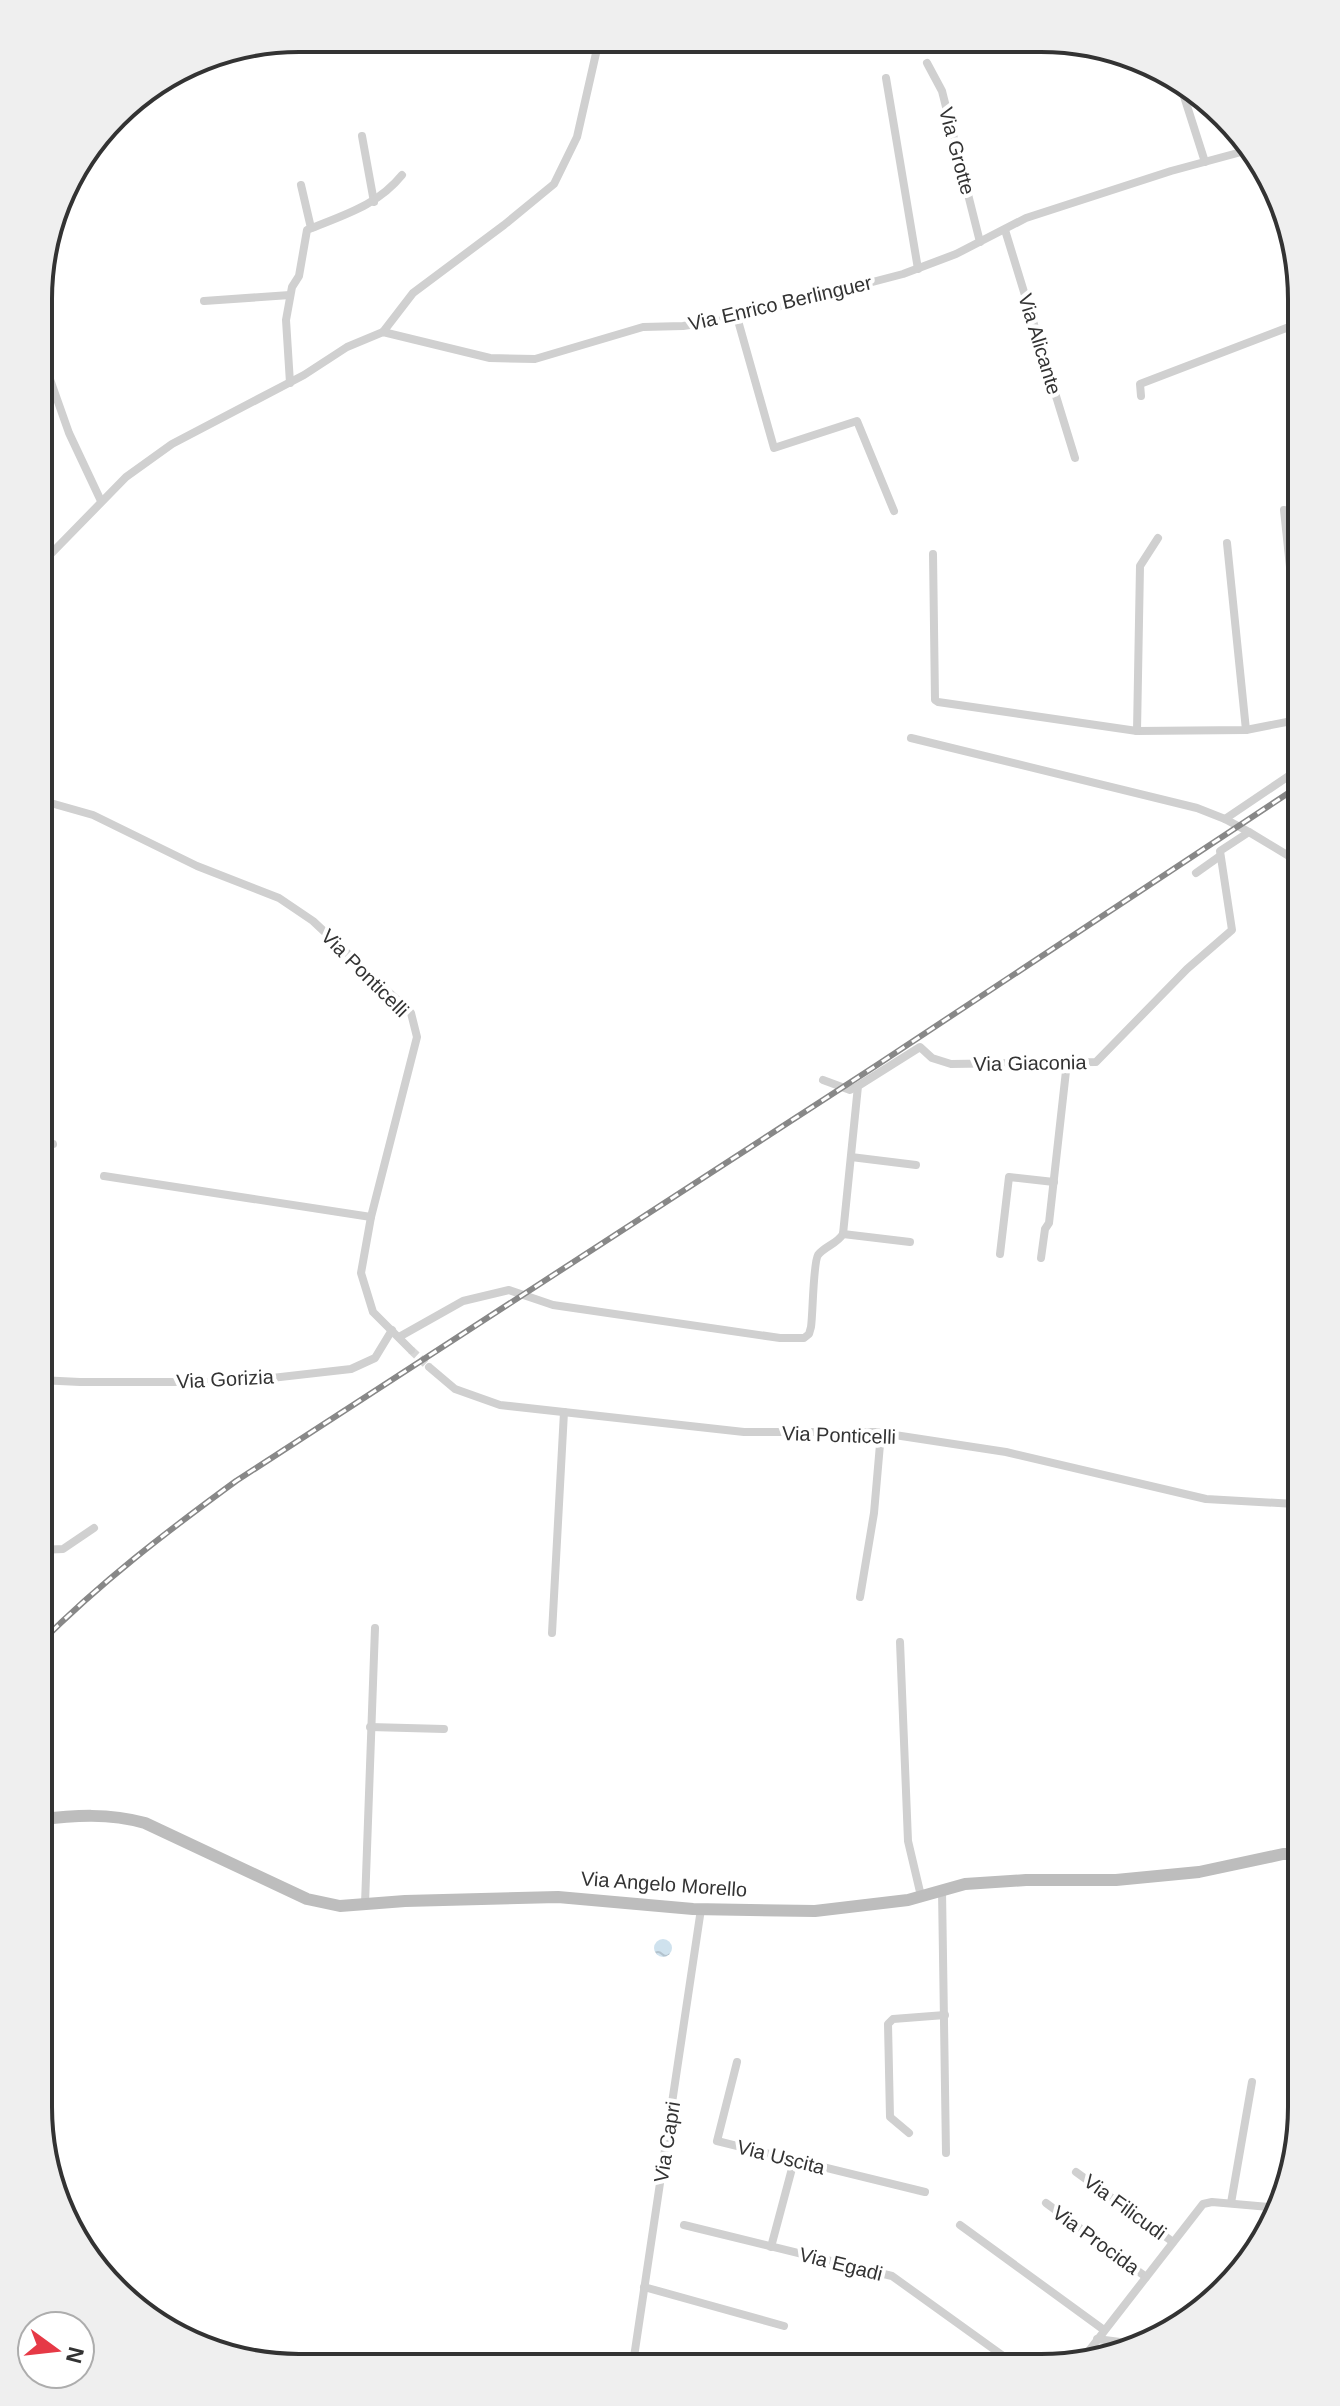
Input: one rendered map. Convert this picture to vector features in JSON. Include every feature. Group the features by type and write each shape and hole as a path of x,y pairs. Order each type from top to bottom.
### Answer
{"street":[{"path":"52,552 126,477 172,444 290,383 347,347 383,332 413,293 554,184 577,137 596,53"},
{"name":"Via Grotte","path":"927,63 942,91 980,242"},
{"path":"886,78 918,269"},
{"path":"1185,99 1205,162"},
{"path":"362,136 374,202"},
{"name":"Via Enrico Berlinguer","path":"383,332 490,358 535,359 643,327 683,326 737,317 918,269 1026,218 1239,153"},
{"path":"290,383 286,320 290,295 299,276 307,230 374,202 387,194 402,175"},
{"path":"301,185 311,228"},
{"name":"Via Alicante","path":"1005,230 1075,458"},
{"path":"204,301 290,295"},
{"path":"737,317 774,448 858,422 894,511"},
{"path":"1141,396 1140,384 1288,327"},
{"path":"52,385 69,433 101,501"},
{"path":"1284,510 1288,547"},
{"path":"1137,731 1140,566 1158,538"},
{"path":"1227,543 1246,730"},
{"path":"933,554 935,700 974,709 1137,731 1246,730 1288,722"},
{"path":"911,738 1197,808 1225,819 1288,855"},
{"path":"1225,819 1288,777"},
{"name":"Via Ponticelli","path":"52,803 93,815 197,866 279,898 313,921 411,1013 417,1037 371,1217 361,1273 373,1312 411,1350"},
{"path":"1196,873 1220,856 1220,851 1249,832"},
{"name":"Via Giaconia","path":"858,1086 920,1047 932,1058 951,1064 1096,1062 1178,977 1232,930 1220,856"},
{"path":"1041,1258 1045,1229 1049,1223 1067,1062"},
{"path":"823,1080 850,1090 858,1086"},
{"path":"396,1334 463,1301 509,1290 553,1305 780,1338 804,1338 811,1327 816,1260 843,1234 858,1086"},
{"path":"851,1157 916,1165"},
{"path":"104,1176 371,1217"},
{"path":"1000,1254 1009,1177 1054,1182"},
{"path":"843,1234 910,1242"},
{"name":"Via Gorizia","path":"52,1381 236,1382 351,1369 375,1358 396,1334"},
{"name":"Via Ponticelli","path":"429,1367 455,1389 500,1405 744,1432 881,1433 1006,1452 1206,1499 1287,1504"},
{"path":"552,1633 564,1412"},
{"path":"860,1597 874,1513 881,1433"},
{"path":"52,1549 63,1549 94,1528"},
{"path":"365,1904 375,1628"},
{"path":"900,1642 908,1841 921,1896"},
{"path":"370,1727 444,1729"},
{"name":"Via Angelo Morello","path":"52,1819 94,1815 132,1820 169,1832 307,1899 331,1906 558,1897 701,1909 815,1911 921,1896 965,1884 1116,1880 1199,1872 1287,1855"},
{"path":"942,1890 946,2153"},
{"name":"Via Capri","path":"634,2354 701,1909"},
{"path":"909,2133 890,2117 888,2024 893,2019 945,2015"},
{"name":"Via Uscita","path":"737,2062 717,2141 925,2192"},
{"path":"1231,2203 1252,2082"},
{"path":"771,2247 794,2161"},
{"name":"Via Filicudi","path":"1076,2172 1173,2242"},
{"name":"Via Procida","path":"1046,2203 1146,2277"},
{"path":"1090,2349 1203,2204 1266,2207"},
{"name":"Via Egadi","path":"684,2225 892,2276 1001,2354"},
{"path":"960,2225 1104,2330"},
{"path":"644,2287 784,2326"},
{"path":"1097,2339 1117,2342"}],"water":[{"path":"659,1939 667,1939 672,1948 670,1955 659,1957 654,1952 654,1944"}],"tunnel":[{"path":"411,1350 429,1367"}],"railway":[{"path":"52,1632 134,1558 236,1481 877,1065 1288,793"}]}
